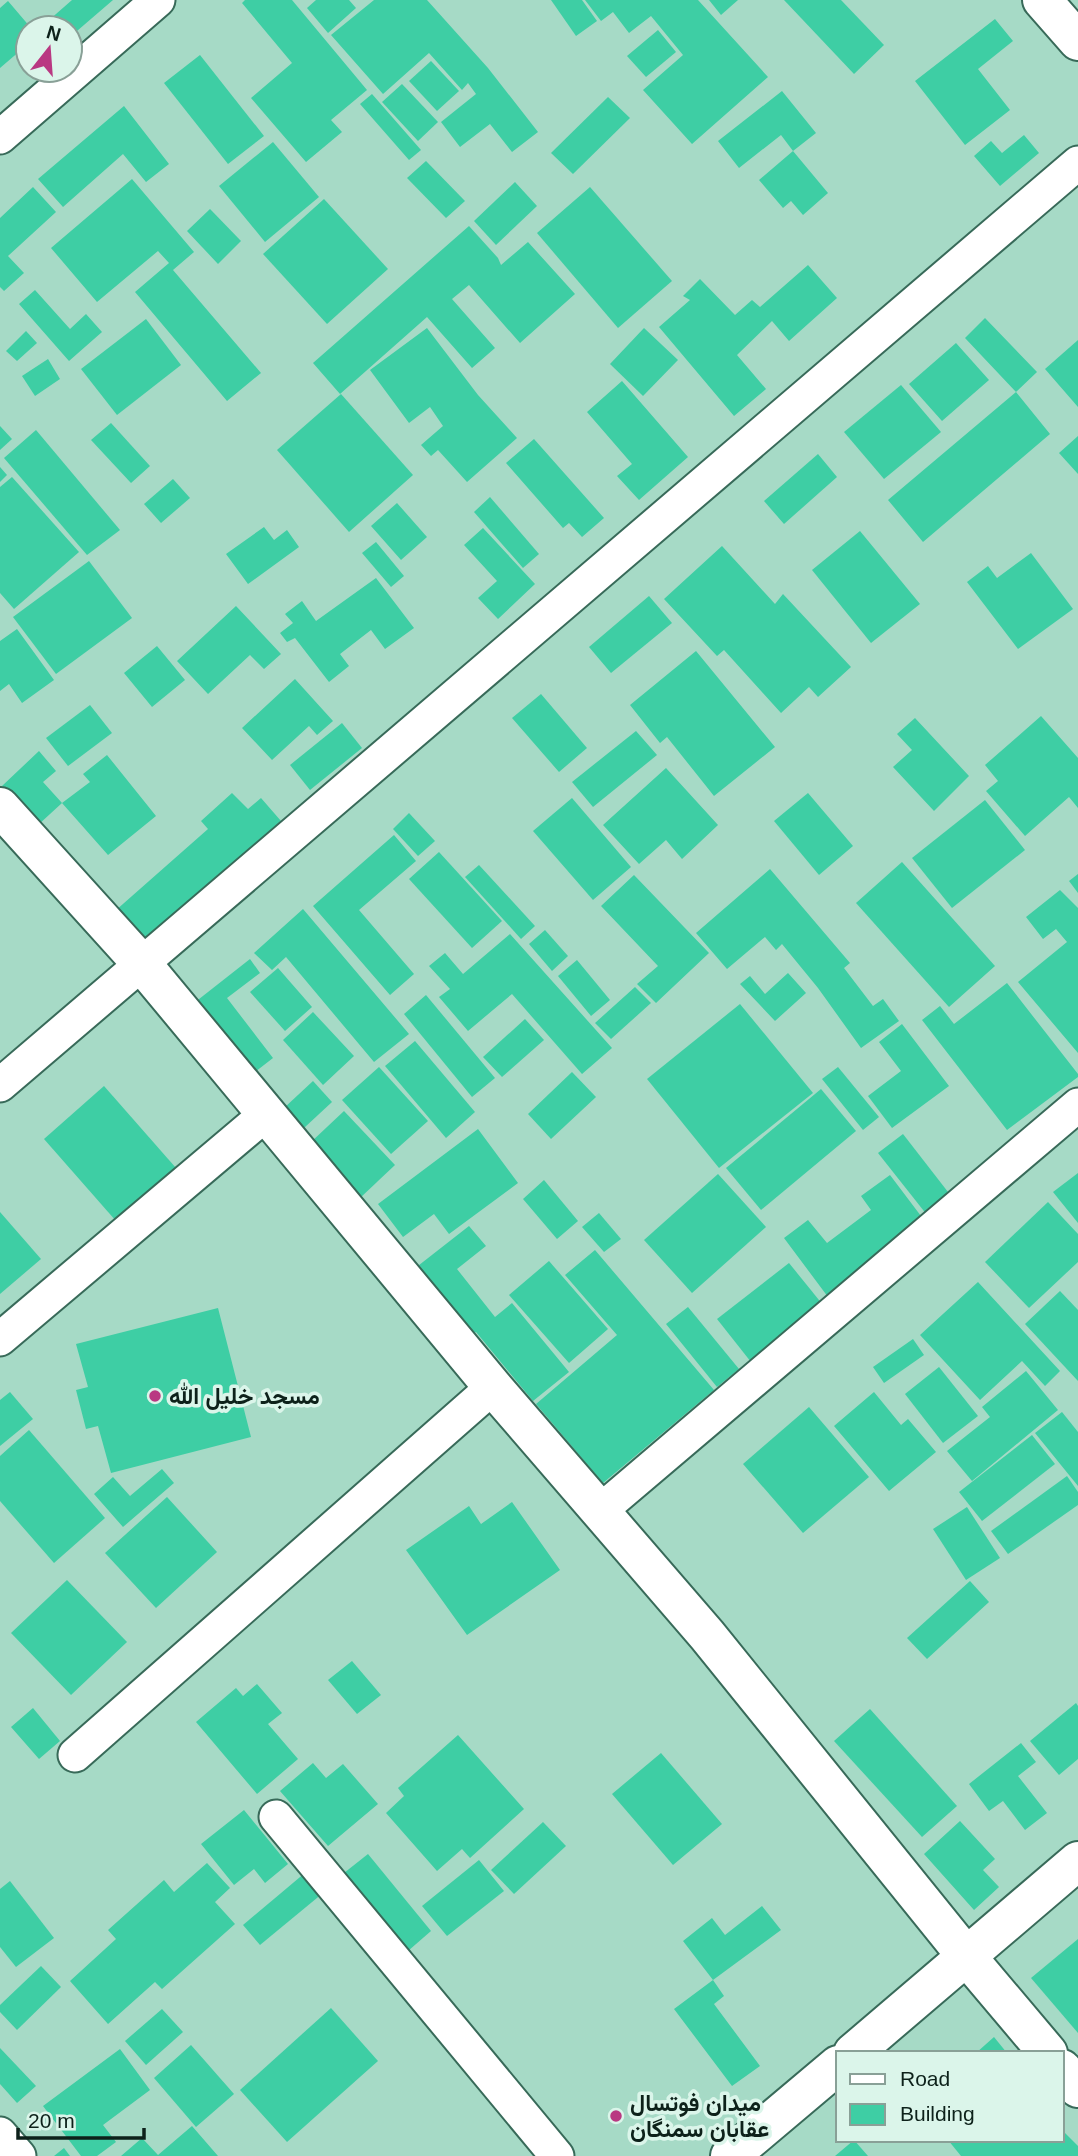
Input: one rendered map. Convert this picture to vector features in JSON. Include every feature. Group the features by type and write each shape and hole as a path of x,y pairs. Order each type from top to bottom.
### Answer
{"street":[{"path":"0,136 158,0"},
{"path":"1042,0 1078,41"},
{"path":"0,1085 1078,163"},
{"path":"0,807 142,964 493,1387 707,1635 1046,2051"},
{"path":"600,1511 1078,1105"},
{"path":"0,1339 266,1114"},
{"path":"75,1755 493,1387"},
{"path":"276,1816 557,2156"},
{"path":"855,2051 1078,1861"},
{"path":"730,2156 836,2067"},
{"path":"1064,2072 1078,2088"},
{"path":"0,2134 19,2156"}],"building":[{"path":"72,0 113,0 84,25 84,14 56,14"},
{"path":"245,0 292,0 367,90 331,120 342,132 306,162 251,98 292,63 242,3"},
{"path":"316,0 349,0 356,8 328,33 307,8"},
{"path":"374,0 427,0 488,68 538,132 512,152 490,124 460,147 441,122 476,94 468,83 462,90 429,53 383,94 331,35"},
{"path":"551,0 582,0 597,21 576,36"},
{"path":"585,0 698,0 768,77 692,144 643,90 683,55 651,16 629,33 613,12 601,21"},
{"path":"709,0 738,0 721,15"},
{"path":"784,0 841,0 884,45 854,74"},
{"path":"8,1 19,14 14,14 14,56 0,68 0,8"},
{"path":"995,19 1013,41 978,69 1010,110 965,145 915,81"},
{"path":"658,30 676,52 646,77 627,56"},
{"path":"200,55 264,136 228,164 164,83"},
{"path":"431,61 459,91 437,111 409,81"},
{"path":"402,84 438,122 418,141 382,102"},
{"path":"782,91 816,133 793,151 781,135 739,168 718,141"},
{"path":"372,94 421,150 409,160 360,104"},
{"path":"608,97 630,118 573,174 551,153"},
{"path":"124,106 169,164 146,182 123,154 63,207 38,179"},
{"path":"1024,135 1039,153 1000,186 974,156 991,141 1002,153"},
{"path":"273,142 319,197 265,242 219,186"},
{"path":"793,151 828,193 803,215 791,201 783,208 759,180"},
{"path":"426,161 465,201 446,218 407,178"},
{"path":"132,179 194,252 173,270 261,373 227,401 135,292 169,263 158,251 97,302 51,248"},
{"path":"515,182 537,206 496,245 474,221"},
{"path":"33,187 56,212 8,256 24,273 4,291 0,287 0,218"},
{"path":"590,187 672,281 618,328 537,233"},
{"path":"324,199 388,269 327,324 263,254"},
{"path":"210,209 241,241 218,264 187,231"},
{"path":"469,226 498,258 501,265 528,242 575,294 520,343 469,285 452,299 495,348 472,368 427,317 340,394 313,363"},
{"path":"808,265 837,298 789,341 772,321 737,355 766,389 734,416 659,327 690,300 683,296 700,279 735,315 752,300 760,307"},
{"path":"35,290 70,329 86,314 102,332 69,361 19,304"},
{"path":"985,318 1037,372 1016,392 965,338"},
{"path":"146,319 181,365 117,415 81,369"},
{"path":"427,328 478,395 517,438 467,482 438,450 431,456 421,445 443,426 430,407 409,423 370,370"},
{"path":"644,328 678,360 643,396 610,364"},
{"path":"26,331 37,343 17,361 6,351"},
{"path":"1078,340 1078,407 1045,369"},
{"path":"956,343 989,380 942,421 909,384"},
{"path":"48,359 60,379 35,396 22,376"},
{"path":"622,381 688,457 639,500 617,476 632,464 587,412"},
{"path":"901,385 941,432 884,479 844,432"},
{"path":"1016,392 1050,434 923,542 888,500"},
{"path":"341,394 413,475 349,532 277,450"},
{"path":"111,423 150,466 131,483 91,440"},
{"path":"0,426 12,439 0,450"},
{"path":"36,430 120,530 87,555 4,458"},
{"path":"1078,436 1078,474 1059,453"},
{"path":"534,439 604,518 582,537 569,523 563,528 506,463"},
{"path":"818,454 837,477 784,524 764,501"},
{"path":"0,467 7,475 0,482"},
{"path":"12,477 79,552 14,609 0,593 0,487"},
{"path":"173,479 190,498 161,523 144,504"},
{"path":"490,497 539,554 523,568 474,512"},
{"path":"397,503 427,537 401,560 371,526"},
{"path":"264,527 274,540 287,530 299,547 248,584 226,554"},
{"path":"483,528 535,584 498,619 478,598 497,581 464,545"},
{"path":"860,531 920,604 871,643 812,570"},
{"path":"376,542 404,576 391,587 362,553"},
{"path":"722,546 775,604 783,594 851,667 818,697 809,687 781,713 724,650 717,656 664,599"},
{"path":"1031,553 1073,609 1018,649 967,582 988,566 997,578"},
{"path":"89,561 132,618 56,674 13,617"},
{"path":"376,578 414,628 385,649 371,630 340,654 349,666 329,682 295,638 287,642 280,633 293,623 285,614 302,601 316,621"},
{"path":"649,596 672,623 611,673 589,647"},
{"path":"236,606 281,654 264,669 250,655 208,694 177,661"},
{"path":"17,629 54,680 22,703 9,684 0,691 0,641"},
{"path":"157,646 185,680 152,707 124,673"},
{"path":"696,651 775,747 714,796 667,737 660,743 630,705"},
{"path":"295,679 333,721 317,735 309,726 272,760 242,728"},
{"path":"541,694 587,748 559,772 512,718"},
{"path":"90,705 112,733 68,766 46,738"},
{"path":"1041,716 1078,758 1078,808 1069,797 1025,836 986,791 998,781 985,765"},
{"path":"915,718 969,776 934,811 893,767 912,750 897,734"},
{"path":"342,723 362,748 310,790 290,765"},
{"path":"636,731 657,755 593,807 572,782"},
{"path":"39,751 56,771 43,782 62,803 38,825 2,786"},
{"path":"107,755 156,816 108,855 62,803 90,782 83,774"},
{"path":"666,768 718,825 682,859 666,840 639,864 603,825"},
{"path":"232,793 248,809 261,798 281,821 143,942 115,911 208,829 201,821"},
{"path":"808,793 853,846 819,875 774,821"},
{"path":"572,798 631,867 593,900 533,831"},
{"path":"985,800 1025,850 952,908 912,858"},
{"path":"409,813 435,841 418,856 393,829"},
{"path":"394,835 416,861 359,910 414,974 390,995 313,906"},
{"path":"439,852 502,921 472,948 409,879"},
{"path":"902,862 995,966 949,1007 856,903"},
{"path":"479,865 535,926 521,939 465,877"},
{"path":"770,869 850,963 844,968 873,1006 883,999 899,1021 861,1048 782,944 776,950 765,937 727,969 696,933"},
{"path":"1078,874 1078,893 1069,881"},
{"path":"634,875 709,953 656,1003 637,984 658,966 601,906"},
{"path":"1060,890 1078,908 1078,1053 1018,982 1067,942 1056,929 1043,939 1026,917"},
{"path":"303,909 409,1034 374,1062 286,957 272,970 254,953"},
{"path":"545,930 568,956 552,971 529,944"},
{"path":"510,934 612,1048 582,1074 512,994 468,1031 439,997 450,989 429,966 445,953 463,974"},
{"path":"250,959 260,973 227,998 273,1058 251,1075 194,1003"},
{"path":"577,960 610,1000 591,1016 558,976"},
{"path":"278,968 312,1007 285,1031 250,992"},
{"path":"788,973 806,993 775,1021 740,984 750,976 765,994"},
{"path":"1007,983 1078,1077 1007,1130 922,1020 940,1006 954,1024"},
{"path":"635,987 651,1003 611,1039 595,1023"},
{"path":"426,995 495,1078 472,1097 404,1014"},
{"path":"740,1004 813,1093 719,1168 647,1079"},
{"path":"313,1012 354,1056 323,1085 283,1040"},
{"path":"525,1019 544,1040 502,1077 483,1057"},
{"path":"902,1024 949,1086 892,1128 868,1096 901,1071 879,1042"},
{"path":"415,1041 475,1112 446,1138 385,1066"},
{"path":"379,1067 428,1121 391,1154 342,1100"},
{"path":"838,1067 879,1117 863,1130 822,1079"},
{"path":"572,1072 596,1097 551,1139 528,1114"},
{"path":"313,1081 332,1102 304,1128 284,1108"},
{"path":"104,1086 176,1168 116,1221 44,1139"},
{"path":"821,1089 856,1131 761,1210 726,1168"},
{"path":"344,1111 395,1165 360,1198 310,1143"},
{"path":"478,1129 518,1183 449,1234 434,1214 403,1237 378,1204"},
{"path":"903,1134 955,1201 931,1220 878,1153"},
{"path":"1078,1173 1078,1223 1053,1192"},
{"path":"718,1174 766,1227 692,1293 644,1240"},
{"path":"890,1175 927,1224 831,1301 784,1238 808,1220 827,1243 871,1210 861,1196"},
{"path":"544,1180 578,1221 557,1239 523,1199"},
{"path":"1048,1202 1078,1234 1078,1262 1029,1308 985,1262"},
{"path":"0,1212 41,1259 0,1294"},
{"path":"599,1213 621,1239 604,1252 582,1227"},
{"path":"469,1226 486,1246 457,1269 495,1317 512,1303 569,1372 533,1401 476,1332 469,1337 414,1269"},
{"path":"595,1250 714,1390 603,1483 536,1404 617,1335 565,1275"},
{"path":"549,1261 608,1329 569,1363 509,1295"},
{"path":"789,1263 823,1305 751,1362 717,1319"},
{"path":"978,1282 1060,1371 1045,1386 1022,1361 980,1400 920,1335"},
{"path":"1060,1291 1078,1310 1078,1381 1025,1324"},
{"path":"688,1307 739,1369 717,1387 666,1324"},
{"path":"218,1308 251,1437 111,1473 98,1426 86,1429 76,1390 88,1387 76,1344"},
{"path":"913,1339 924,1355 884,1383 873,1367"},
{"path":"939,1367 978,1416 943,1443 905,1394"},
{"path":"1026,1371 1058,1410 972,1481 947,1451 990,1417 982,1407"},
{"path":"10,1392 33,1419 0,1446 0,1400"},
{"path":"874,1392 901,1425 908,1419 936,1452 889,1491 834,1426"},
{"path":"809,1407 869,1477 803,1533 743,1464"},
{"path":"1062,1412 1078,1432 1078,1486 1035,1433"},
{"path":"29,1430 105,1518 54,1563 0,1501 0,1456"},
{"path":"1032,1435 1055,1464 982,1521 959,1492"},
{"path":"162,1469 174,1483 123,1527 94,1494 113,1477 130,1496"},
{"path":"1067,1476 1078,1492 1078,1505 1008,1554 991,1531"},
{"path":"167,1497 217,1552 156,1608 105,1553"},
{"path":"512,1502 560,1570 467,1635 406,1550 469,1506 481,1524"},
{"path":"967,1507 1000,1558 966,1580 933,1529"},
{"path":"67,1580 127,1642 71,1695 11,1633"},
{"path":"970,1581 989,1602 927,1659 907,1638"},
{"path":"352,1661 381,1695 357,1714 328,1680"},
{"path":"257,1684 282,1713 268,1724 298,1759 257,1794 196,1722 236,1688 243,1696"},
{"path":"1076,1703 1078,1759 1059,1775 1030,1741"},
{"path":"33,1708 60,1741 39,1759 11,1727"},
{"path":"870,1709 957,1806 922,1837 834,1741"},
{"path":"458,1735 524,1809 470,1858 462,1849 437,1871 386,1813 404,1796 398,1788"},
{"path":"1021,1743 1036,1762 1018,1776 1047,1813 1025,1830 1003,1801 989,1811 969,1784"},
{"path":"661,1753 722,1824 673,1865 612,1794"},
{"path":"313,1763 326,1778 343,1764 378,1804 328,1846 280,1791"},
{"path":"244,1810 288,1864 265,1883 254,1869 234,1885 201,1844"},
{"path":"960,1821 995,1859 983,1870 999,1887 974,1910 924,1854"},
{"path":"543,1822 566,1846 514,1894 491,1870"},
{"path":"368,1854 431,1931 408,1951 344,1873"},
{"path":"479,1860 504,1891 447,1936 422,1906"},
{"path":"207,1863 230,1888 215,1902 235,1924 162,1989 155,1982 108,2024 70,1981 116,1939 108,1930 164,1880 174,1892"},
{"path":"306,1872 323,1893 260,1945 243,1925"},
{"path":"10,1881 54,1938 16,1967 0,1947 0,1889"},
{"path":"762,1906 781,1930 713,1980 683,1941 712,1918 725,1935"},
{"path":"1078,1939 1078,2033 1031,1978"},
{"path":"41,1966 61,1987 17,2030 0,2012 0,2005"},
{"path":"713,1980 724,1996 714,2004 760,2066 732,2086 674,2009"},
{"path":"331,2008 378,2061 287,2142 240,2090"},
{"path":"162,2009 183,2032 146,2065 125,2041"},
{"path":"994,2037 1005,2051 978,2051"},
{"path":"191,2045 234,2094 196,2127 154,2078"},
{"path":"0,2048 36,2086 17,2103 0,2084"},
{"path":"120,2049 150,2090 103,2125 116,2142 97,2156 81,2156 43,2106"},
{"path":"192,2126 218,2156 121,2156 142,2138 158,2155"},
{"path":"1064,2132 1078,2146 1078,2156 961,2156 950,2142 1064,2142"},
{"path":"852,2142 856,2142 868,2156 835,2156"},
{"path":"64,2148 70,2156 54,2156"}],"place":[{"name":"مسجد خلیل الله","path":"155,1396"},
{"name":"میدان فوتسال عقابان سمنگان","path":"616,2116"}]}
